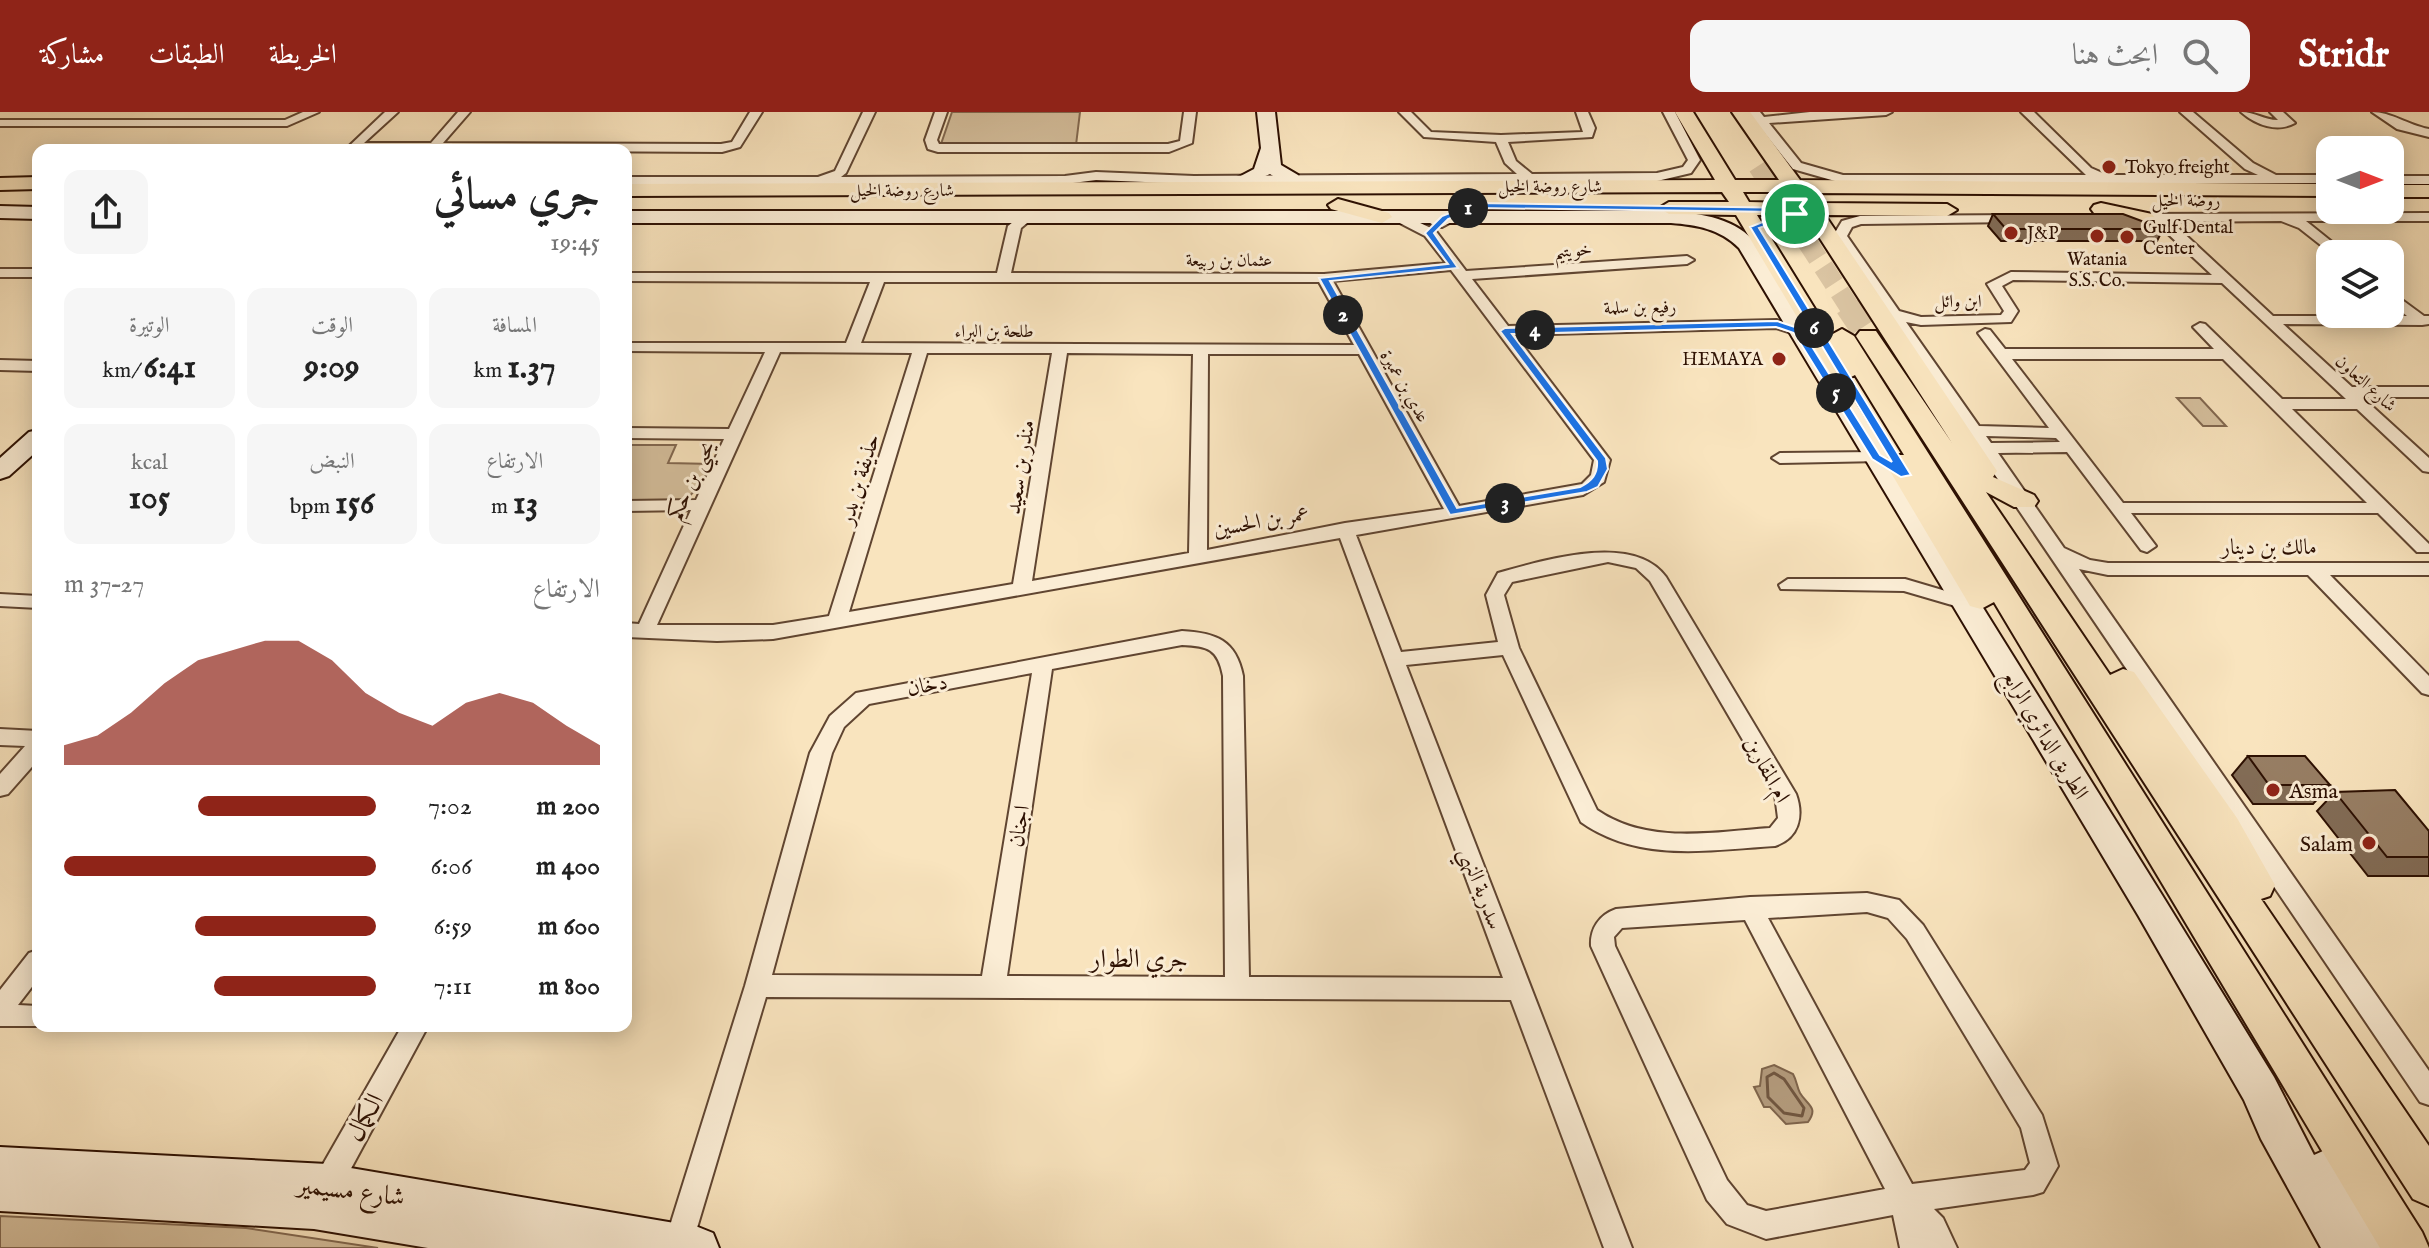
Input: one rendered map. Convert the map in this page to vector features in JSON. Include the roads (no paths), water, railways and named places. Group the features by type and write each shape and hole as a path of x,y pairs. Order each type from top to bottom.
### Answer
{"main road":[{"path":"1684,112 1763,194 1844,225 1908,331 1993,485 2224,828 2260,890 2264,906 2261,927"},
{"path":"1698,112 1876,328 1908,331"},
{"path":"1722,112 1770,163 1811,176 1878,187"},
{"path":"1741,112 1770,163 1763,194 1748,231"},
{"path":"1748,231 1775,219 1763,194 1759,175 1770,163"},
{"path":"1529,178 1571,185"},
{"name":"شارع روضة الخيل","path":"632,203 1338,205 1686,178 1763,194 1844,225 2032,214"},
{"path":"1065,180 1294,183"},
{"name":"شارع روضة الخيل","path":"632,190 1294,183 1668,208 1763,194 2077,180 2316,189"},
{"path":"0,182 32,181"},
{"path":"1146,203 1193,195 2237,197 2281,185"},
{"path":"0,191 32,191"},
{"path":"2404,191 2429,191"},
{"path":"0,202 32,202"},
{"path":"632,214 714,209 751,203"},
{"path":"1338,205 1390,217"},
{"path":"1668,208 1708,215 1748,231 1791,320 1905,475 2055,715 2235,977"},
{"path":"2145,218 2086,212 2316,209"},
{"path":"2404,209 2429,209"},
{"name":"الطريق الدائري الرابع","path":"2406,1248 2235,977 1940,490 1855,336 2261,927 2429,1184"},
{"path":"1993,485 2024,501"}],"street":[{"path":"47,123 64,112"},
{"path":"0,123 287,123 313,112"},
{"path":"356,144 392,112"},
{"path":"437,144 464,112"},
{"path":"632,148 722,148 736,144 756,112"},
{"path":"846,177 869,112"},
{"path":"941,112 930,143 938,148 1169,148 1186,143 1190,112"},
{"path":"1266,112 1268,151 1273,171 1294,183"},
{"path":"1405,112 1428,135 1501,139 1588,135 1589,128 1582,112"},
{"path":"1669,112 1693,154 1686,178"},
{"path":"1756,115 1775,117 1886,112"},
{"path":"2027,112 2077,180"},
{"path":"2186,112 2248,173"},
{"path":"2247,112 2264,123 2289,123 2276,112"},
{"path":"2378,112 2401,127 2429,133"},
{"name":"روضة الخيل","path":"1756,115 1797,166 1842,179 2108,180 2248,173 2281,185 2316,181"},
{"path":"1501,139 1511,163 1519,173 1529,178"},
{"path":"1244,179 1262,172 1268,151"},
{"path":"1430,233 1445,217 1508,174 1511,163"},
{"name":"شارع روضة الخيل","path":"632,181 817,182 846,177 1065,180 1096,176 1294,183 1686,178"},
{"path":"2404,180 2429,180"},
{"path":"0,212 32,213"},
{"name":"شارع روضة الخيل","path":"632,214 1008,220 1032,214 1671,217 1748,231"},
{"name":"عمر بن الحسين","path":"632,630 748,634 1021,590 1198,555 1583,490 1594,485 1603,469 1602,460 1505,331 1430,233 1390,217"},
{"name":"روضة الخيل","path":"2145,218 2275,217 2307,221"},
{"path":"2307,221 2429,217"},
{"name":"شارع التعاون","path":"2145,218 2172,230 2429,467"},
{"path":"2172,230 2172,223 2184,218"},
{"path":"1003,278 1008,220"},
{"path":"2307,221 2326,240"},
{"path":"1844,225 1841,229 1842,242 1908,331"},
{"name":"خويتيم","path":"1458,271 1687,260"},
{"name":"عثمان بن ربيعة","path":"632,277 1324,278 1458,271"},
{"path":"0,273 32,273"},
{"name":"ابن وائل","path":"1908,331 2010,317 2011,311 1995,289 1996,280 2003,277 2223,279"},
{"path":"851,350 878,278"},
{"name":"عدي بن عميرة","path":"1324,278 1454,512"},
{"path":"2404,305 2425,320"},
{"name":"رفيع بن سلمة","path":"1505,331 1791,320"},
{"name":"الطريق الدائري الرابع","path":"1791,320 1948,568 2260,1090 2275,1126 2336,1239"},
{"path":"2268,320 2425,320"},
{"path":"2200,327 2423,548"},
{"path":"1985,333 2060,433 2125,508 2382,508"},
{"name":"طلحة بن البراء","path":"632,347 775,346 920,351 1362,350"},
{"name":"يحيى بن حكم","path":"645,631 775,346"},
{"path":"8,365 32,351"},
{"name":"حذيفة بن بدر","path":"837,620 920,351"},
{"name":"منذر بن سعيد","path":"1021,590 1060,351"},
{"path":"1198,555 1201,351"},
{"path":"2001,354 2227,354"},
{"path":"8,365 32,366"},
{"path":"2347,392 2429,392"},
{"path":"1943,394 1983,440 2429,1093"},
{"path":"2034,398 2047,399 2125,508 2147,546"},
{"path":"2277,404 2360,404"},
{"path":"632,433 735,434"},
{"path":"1983,440 2060,433"},
{"path":"1983,440 2072,447"},
{"path":"0,471 32,442"},
{"path":"1780,458 1876,457 1905,475"},
{"path":"632,506 703,505"},
{"name":"سدرية النهي","path":"1345,529 1618,1248"},
{"name":"مالك بن دينار","path":"2056,551 2086,565 2108,569 2429,569"},
{"name":"ام المقارين","path":"1608,556 1642,563 1657,577 1785,794 1790,807 1786,830 1775,837 1643,842 1628,839 1600,826 1589,816 1509,648 1495,595 1505,577 1608,556"},
{"path":"1905,585 1948,568"},
{"path":"2083,590 2085,578 2108,569"},
{"path":"2314,570 2429,688"},
{"path":"1788,585 1905,585 1969,604"},
{"path":"0,600 32,602"},
{"name":"دخان","path":"685,1246 821,753 831,729 846,708 886,692 1182,638 1207,639 1221,644 1231,659 1237,988"},
{"path":"1396,659 1509,648"},
{"name":"اجنان","path":"993,987 1043,664"},
{"name":"الطريق الدائري الرابع","path":"2055,715 2066,747 2370,1248"},
{"path":"0,737 32,739"},
{"path":"0,788 32,753"},
{"path":"1884,902 1899,911 2033,1124 2044,1166 2033,1182 1905,1199 1766,1225 1737,1217 1717,1190 1603,946 1602,934 1616,919 1750,907 1884,902"},
{"path":"1750,907 1905,1199 1933,1228 1943,1248"},
{"path":"32,968 0,1012 32,1016"},
{"name":"جري الطوار","path":"757,986 1520,989"},
{"name":"الكمال","path":"320,1196 412,1032"},
{"name":"شارع مسيمير","path":"0,1167 320,1196 685,1246"},
{"path":"2327,1177 2323,1198 2336,1239"},
{"name":"شارع مسيمير","path":"0,1191 320,1196 555,1248"},
{"path":"1905,1199 1909,1235 1915,1248"}],"water":[{"path":"1774,1065 1793,1074 1800,1093 1812,1109 1808,1122 1786,1124 1770,1107 1764,1107 1754,1087 1760,1086 1762,1069"}],"tunnel":[{"path":"1758,166 1850,308"},
{"path":"1848,306 1868,336"}],"place":[{"name":"Tokyo freight","path":"2109,167"},
{"name":"J&P","path":"2011,233"},
{"name":"Watania S.S. Co.","path":"2097,236"},
{"name":"Gulf Dental Center","path":"2127,237"},
{"name":"HEMAYA","path":"1779,359"},
{"name":"Asma","path":"2273,790"},
{"name":"Salam","path":"2369,843"}]}
